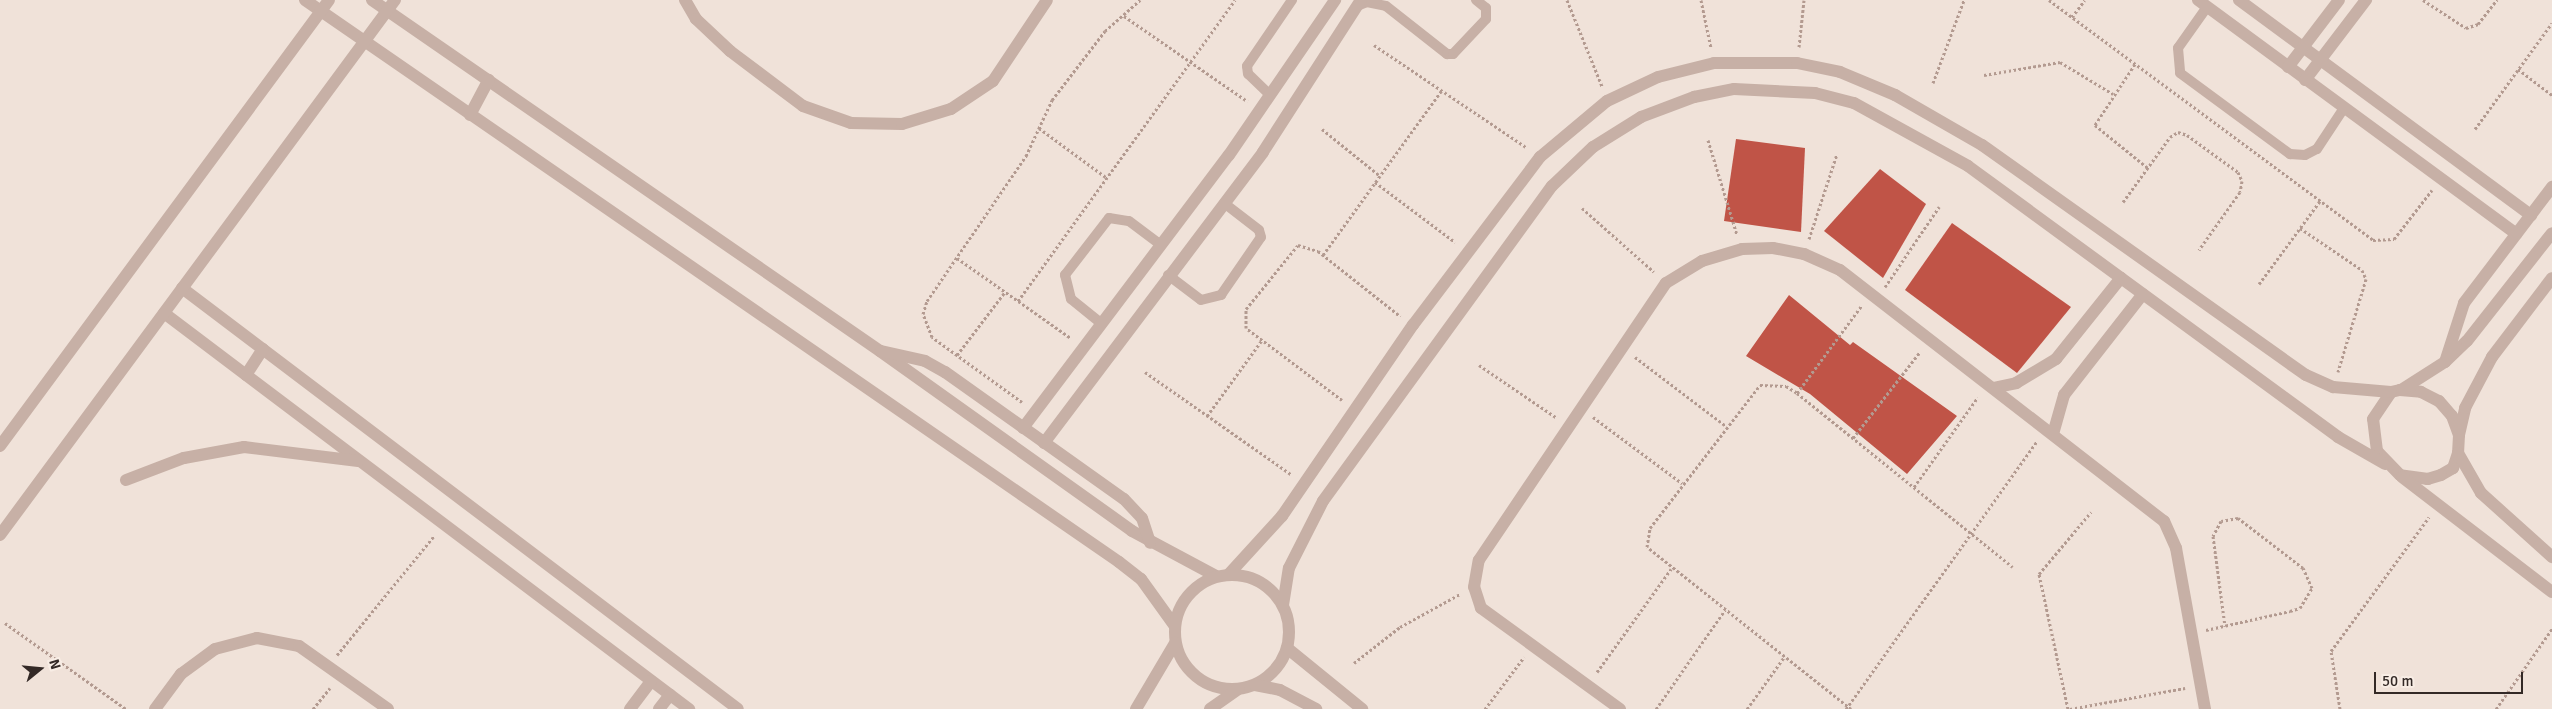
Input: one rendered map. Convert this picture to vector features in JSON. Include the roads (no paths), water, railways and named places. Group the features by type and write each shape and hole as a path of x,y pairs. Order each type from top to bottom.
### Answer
{"street":[{"path":"305,0 1126,568 1160,600 1174,625"},
{"path":"0,446 329,0"},
{"path":"372,0 391,5 489,80 880,351 1150,543 1216,576"},
{"path":"685,0 696,19 730,52 803,106 851,123 902,124 951,109 993,81 1047,0"},
{"path":"2240,0 2531,215"},
{"path":"2288,67 2339,0"},
{"path":"2306,80 2366,0"},
{"path":"1023,428 1260,110 1331,1 1356,8 1263,152 1168,275 1044,443"},
{"path":"2202,3 2516,234"},
{"path":"0,535 391,5"},
{"path":"1229,574 1282,516 1302,483 1413,325 1540,156 1607,101 1658,77 1714,63 1797,63 1840,72 1895,95 1982,145 2306,376 2333,387 2421,392 2439,401 2452,416 2459,435"},
{"path":"470,115 489,80"},
{"path":"1283,605 1289,568 1323,501 1552,186 1593,147 1641,117 1694,97 1734,90 1815,93 1854,103 1968,166 2338,437 2385,464 2437,506 2552,592"},
{"path":"2445,362 2458,314 2552,187"},
{"path":"2385,464 2376,451 2373,419 2396,391 2445,362 2467,341 2552,233"},
{"path":"1620,709 1481,608 1474,588 1479,560 1583,409 1666,283 1702,261 1742,249 1804,254 1840,270 2164,521 2176,548 2205,709"},
{"path":"1990,386 2016,383 2056,358 2120,278"},
{"path":"2400,475 2428,480 2453,468 2458,453 2459,435 2466,408 2492,357 2552,278"},
{"path":"182,288 738,709"},
{"path":"2049,431 2064,395 2143,294"},
{"path":"164,313 689,709"},
{"path":"246,375 263,349"},
{"path":"880,351 925,361 1023,428 1134,507 1150,543"},
{"path":"126,480 184,458 244,447 362,462"},
{"path":"2458,453 2482,494 2552,557"},
{"path":"1229,574 1250,577 1269,588 1283,605 1288,619 1287,648 1276,670 1255,685 1239,689 1218,688 1198,679 1183,663 1175,643 1174,625 1181,603 1196,586 1216,576 1229,574"},
{"path":"155,709 181,674 215,648 257,638 299,646 330,664 388,709"},
{"path":"1136,709 1175,643"},
{"path":"1287,648 1362,709"},
{"path":"630,709 651,680"},
{"path":"1255,685 1280,690 1316,709"},
{"path":"1210,709 1239,689"},
{"path":"660,709 670,695"}],"lane":[{"path":"1270,95 1248,74 1247,66 1292,0"},
{"path":"1356,8 1367,2 1386,6 1447,54 1453,54 1486,19 1486,8 1476,0"},
{"path":"2202,3 2178,48 2180,73 2290,154 2304,154 2317,148 2344,108"},
{"path":"1168,275 1202,300 1222,295 1261,237 1259,230 1224,202"},
{"path":"1102,324 1070,299 1065,288 1071,268 1109,218 1130,221 1161,245"}]}
